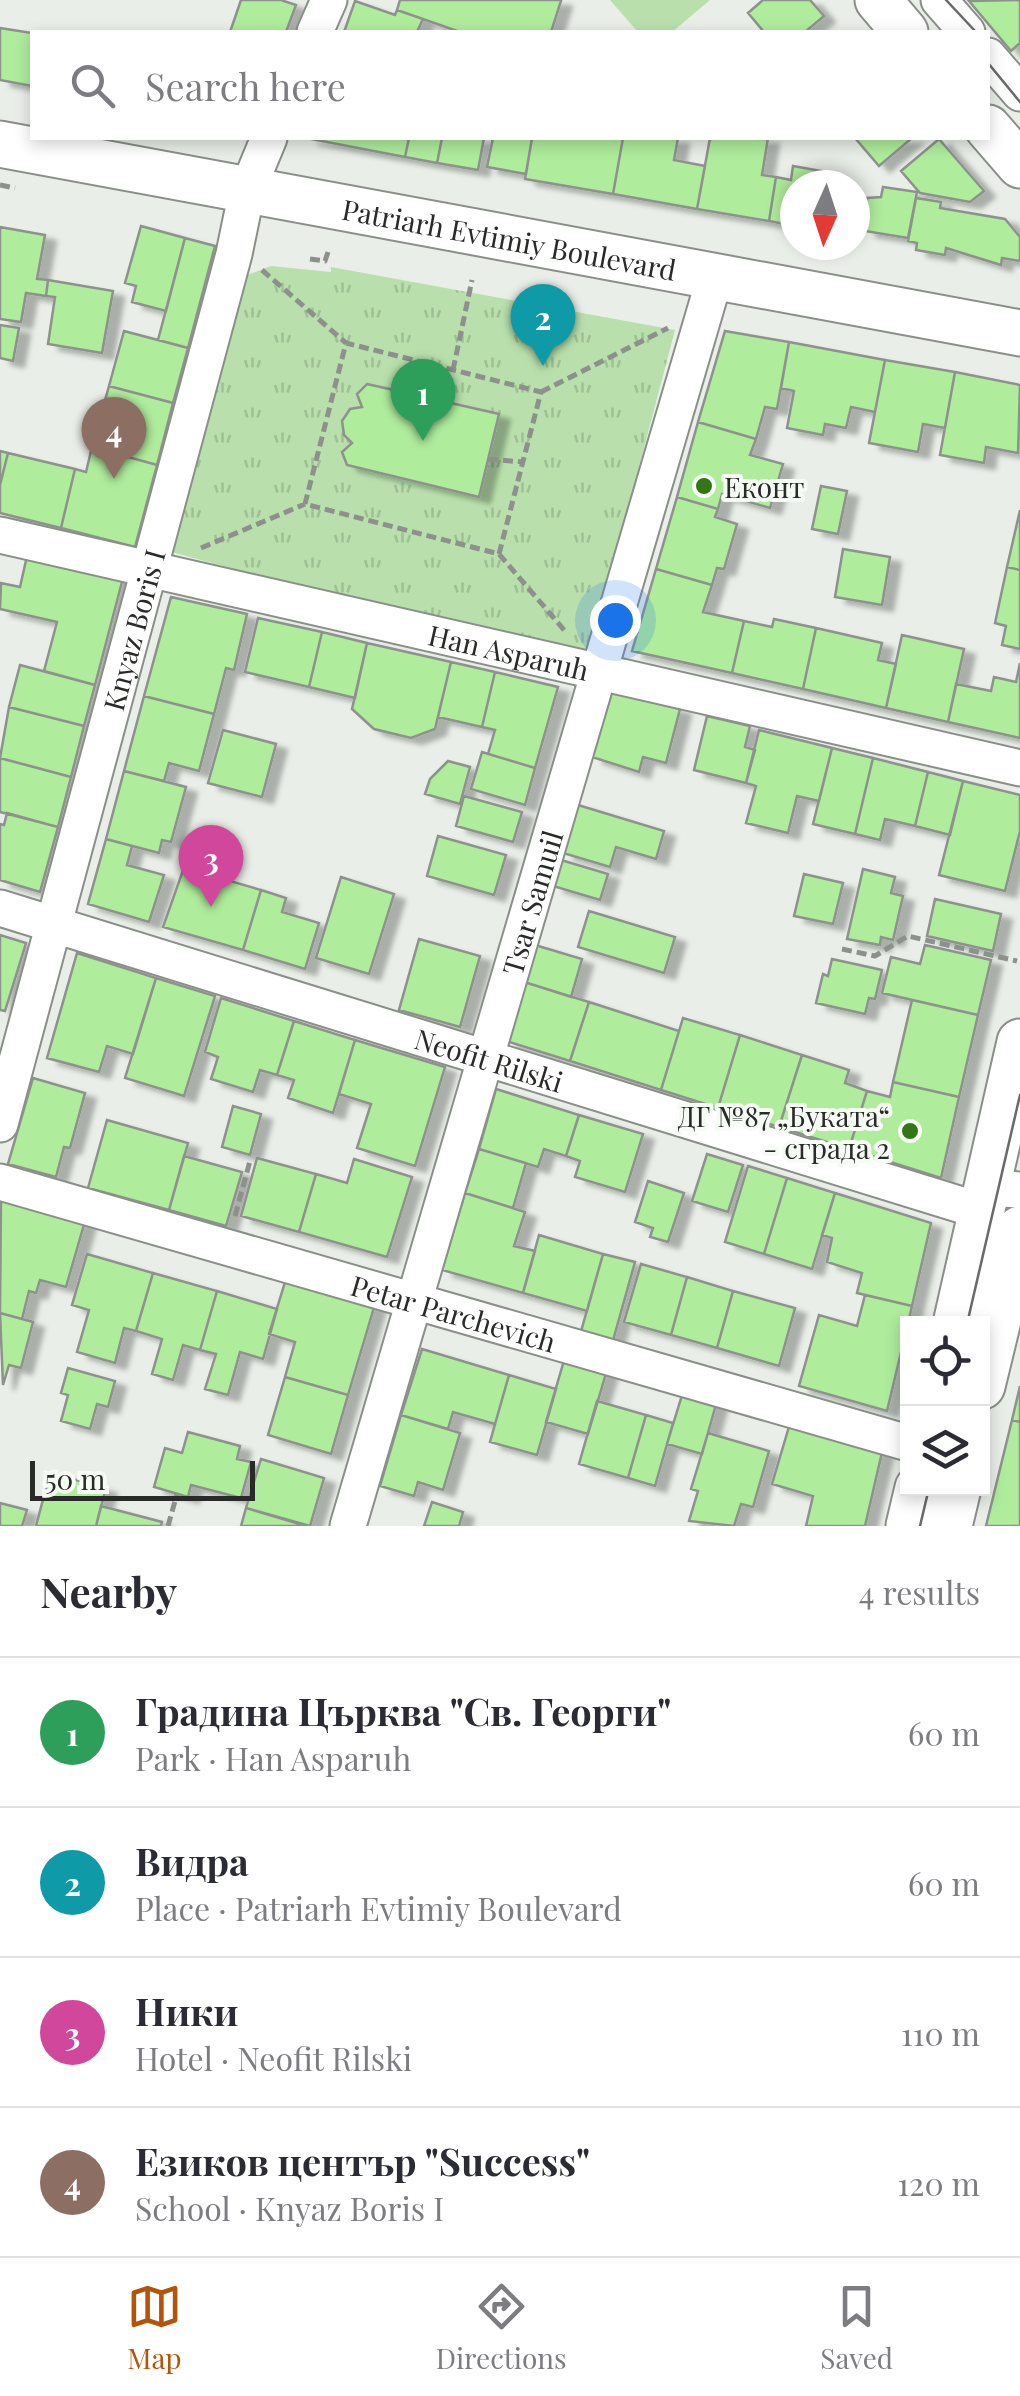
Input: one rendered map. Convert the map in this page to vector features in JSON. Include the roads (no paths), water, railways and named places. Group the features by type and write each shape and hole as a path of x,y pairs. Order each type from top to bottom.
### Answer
{"main road":[{"path":"878,0 905,30"},
{"path":"894,0 906,30"},
{"path":"990,130 1020,165"},
{"name":"Patriarh Evtimiy Boulevard","path":"0,144 1020,333"},
{"path":"990,1316 1020,1042"},
{"path":"959,1316 1002,1204"},
{"path":"909,1526 916,1496"},
{"path":"949,1526 956,1496"}],"street":[{"path":"316,30 329,0"},
{"path":"939,0 965,30"},
{"path":"990,58 1020,93"},
{"name":"Knyaz Boris I","path":"0,1124 234,254 247,191 267,140"},
{"name":"Tsar Samuil","path":"348,1526 715,277"},
{"name":"Han Asparuh","path":"0,535 1020,768"},
{"name":"Neofit Rilski","path":"0,908 486,1059 1002,1204"},
{"name":"Petar Parchevich","path":"0,1182 900,1441"}],"tram line":[{"path":"946,0 974,30"},
{"path":"990,65 1020,102"},
{"path":"969,1316 1020,1095"},
{"path":"920,1526 927,1496"}],"place":[{"name":"Видра","path":"543,366"},
{"name":"Градина Църква \"Св. Георги\"","path":"423,441"},
{"name":"Езиков център \"Success\"","path":"114,479"},
{"name":"Еконт","path":"704,486"},
{"name":"Ники","path":"211,907"},
{"name":"ДГ №87 „Буката“ - сграда 2","path":"910,1131"}]}
